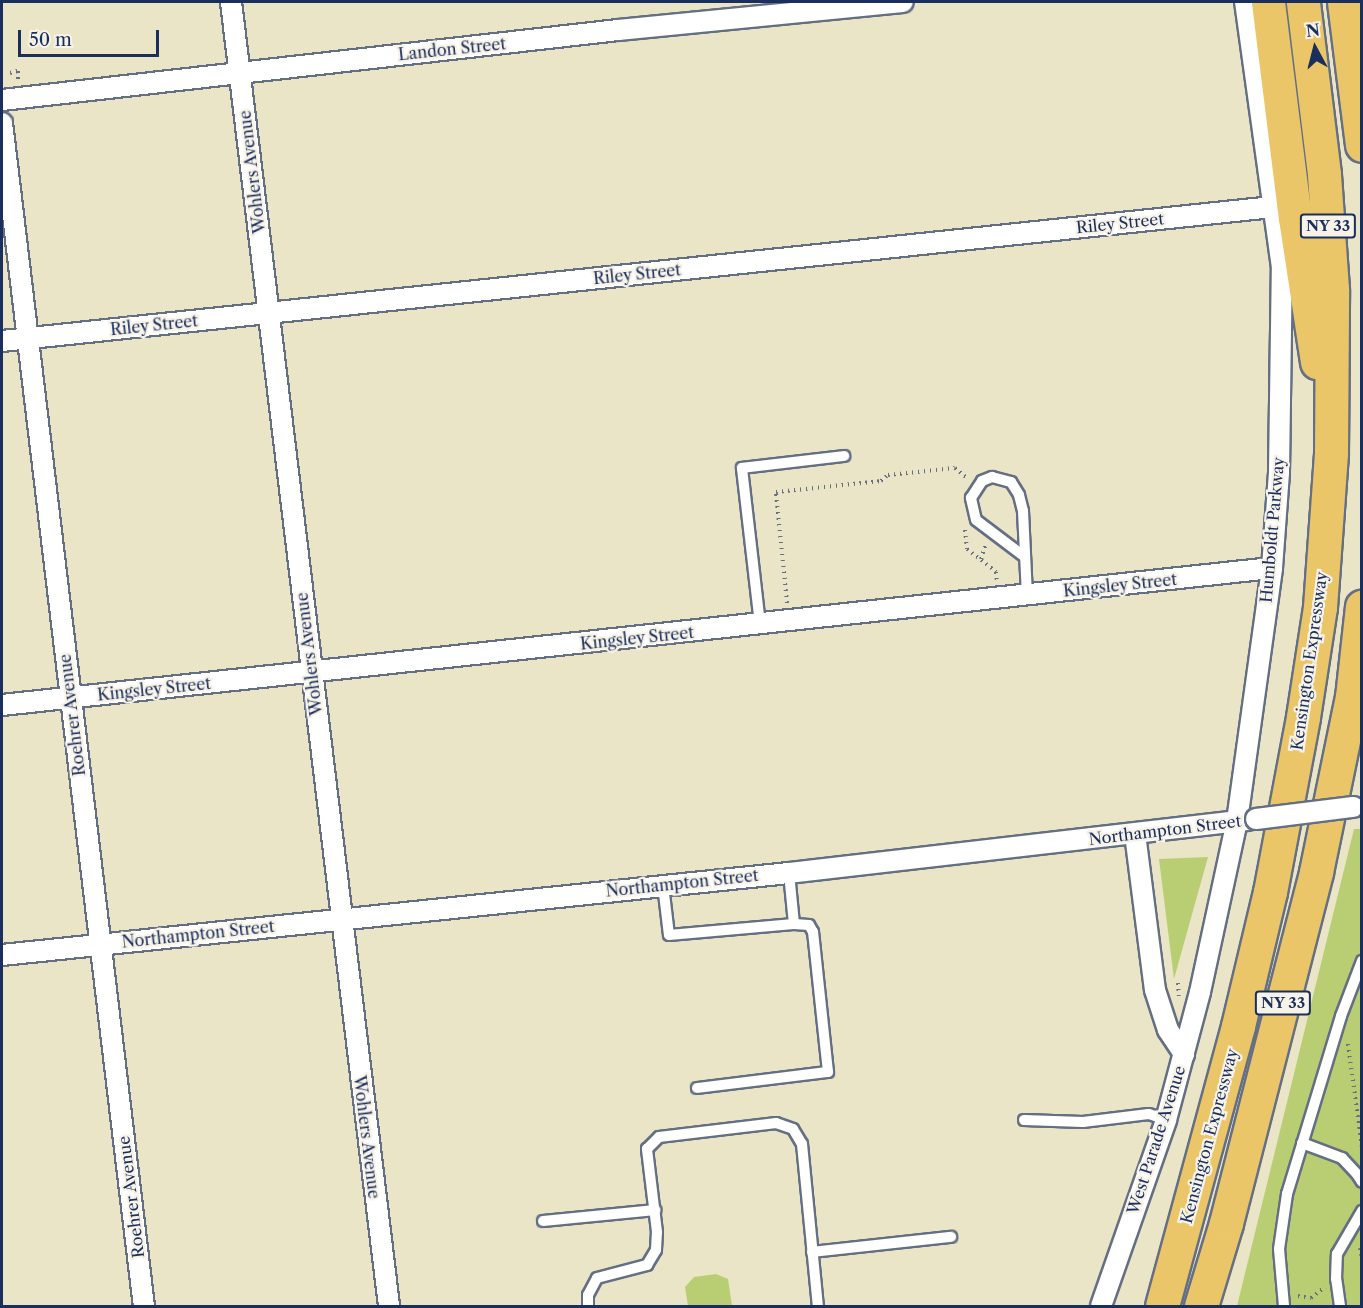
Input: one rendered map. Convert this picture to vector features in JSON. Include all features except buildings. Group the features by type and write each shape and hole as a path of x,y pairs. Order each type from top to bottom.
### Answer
{"highway":[{"path":"1268,2 1296,229 1331,452"},
{"name":"Kensington Expressway","path":"1162,1304 1238,1026 1270,892 1303,717 1320,607 1331,452 1332,289 1324,174 1303,2"},
{"path":"1344,2 1362,145"},
{"name":"NY 33","path":"1201,1306 1226,1223 1316,872 1357,685 1362,607"}],"street":[{"name":"Wohlers Avenue","path":"231,2 340,919 389,1306"},
{"name":"Landon Street","path":"2,100 240,72 903,2"},
{"name":"Humboldt Parkway","path":"1184,1054 1247,820 1272,568 1278,472 1282,268 1245,2"},
{"name":"Roehrer Avenue","path":"2,123 144,1306"},
{"name":"Riley Street","path":"2,342 1272,207"},
{"name":"Kingsley Street","path":"2,705 1272,568"},
{"name":"Northampton Street","path":"2,955 789,873 1357,807"},
{"name":"West Parade Avenue","path":"1101,1306 1166,1120 1184,1054 1167,1030 1155,990 1135,834"}],"lane":[{"path":"759,624 742,468 844,456"},
{"path":"1025,557 976,520 970,498 982,481 992,477 1011,482 1019,495 1023,511 1027,595"},
{"path":"789,873 794,924"},
{"path":"663,885 669,935 794,924 809,925 813,932 828,1072 697,1088"},
{"path":"1284,1306 1279,1249 1287,1194 1341,1016 1362,961"},
{"path":"1024,1120 1083,1122 1149,1114 1166,1120"},
{"path":"588,1306 588,1295 597,1278 647,1265 656,1250 655,1210 648,1149 659,1137 776,1123 793,1129 802,1144 818,1306"},
{"path":"1302,1143 1342,1158 1358,1174 1362,1182"},
{"path":"543,1221 655,1210"},
{"path":"1340,1306 1336,1279 1337,1254 1362,1211"},
{"path":"812,1252 951,1237"}],"path":[{"path":"10,73 18,72 19,81"},
{"path":"788,603 776,492 881,481 888,475 954,468 973,483"},
{"path":"981,560 987,542"},
{"path":"996,572 997,581"},
{"path":"1178,983 1178,988"},
{"path":"1350,1052 1362,1148"},
{"path":"1360,1248 1362,1258"},
{"path":"1283,1290 1311,1298 1336,1279"}],"green space":[{"path":"1354,829 1361,829 1361,1306 1237,1306"},
{"path":"1208,857 1174,979 1159,859"},
{"path":"716,1274 728,1279 732,1306 688,1306 685,1287 694,1277"}]}
